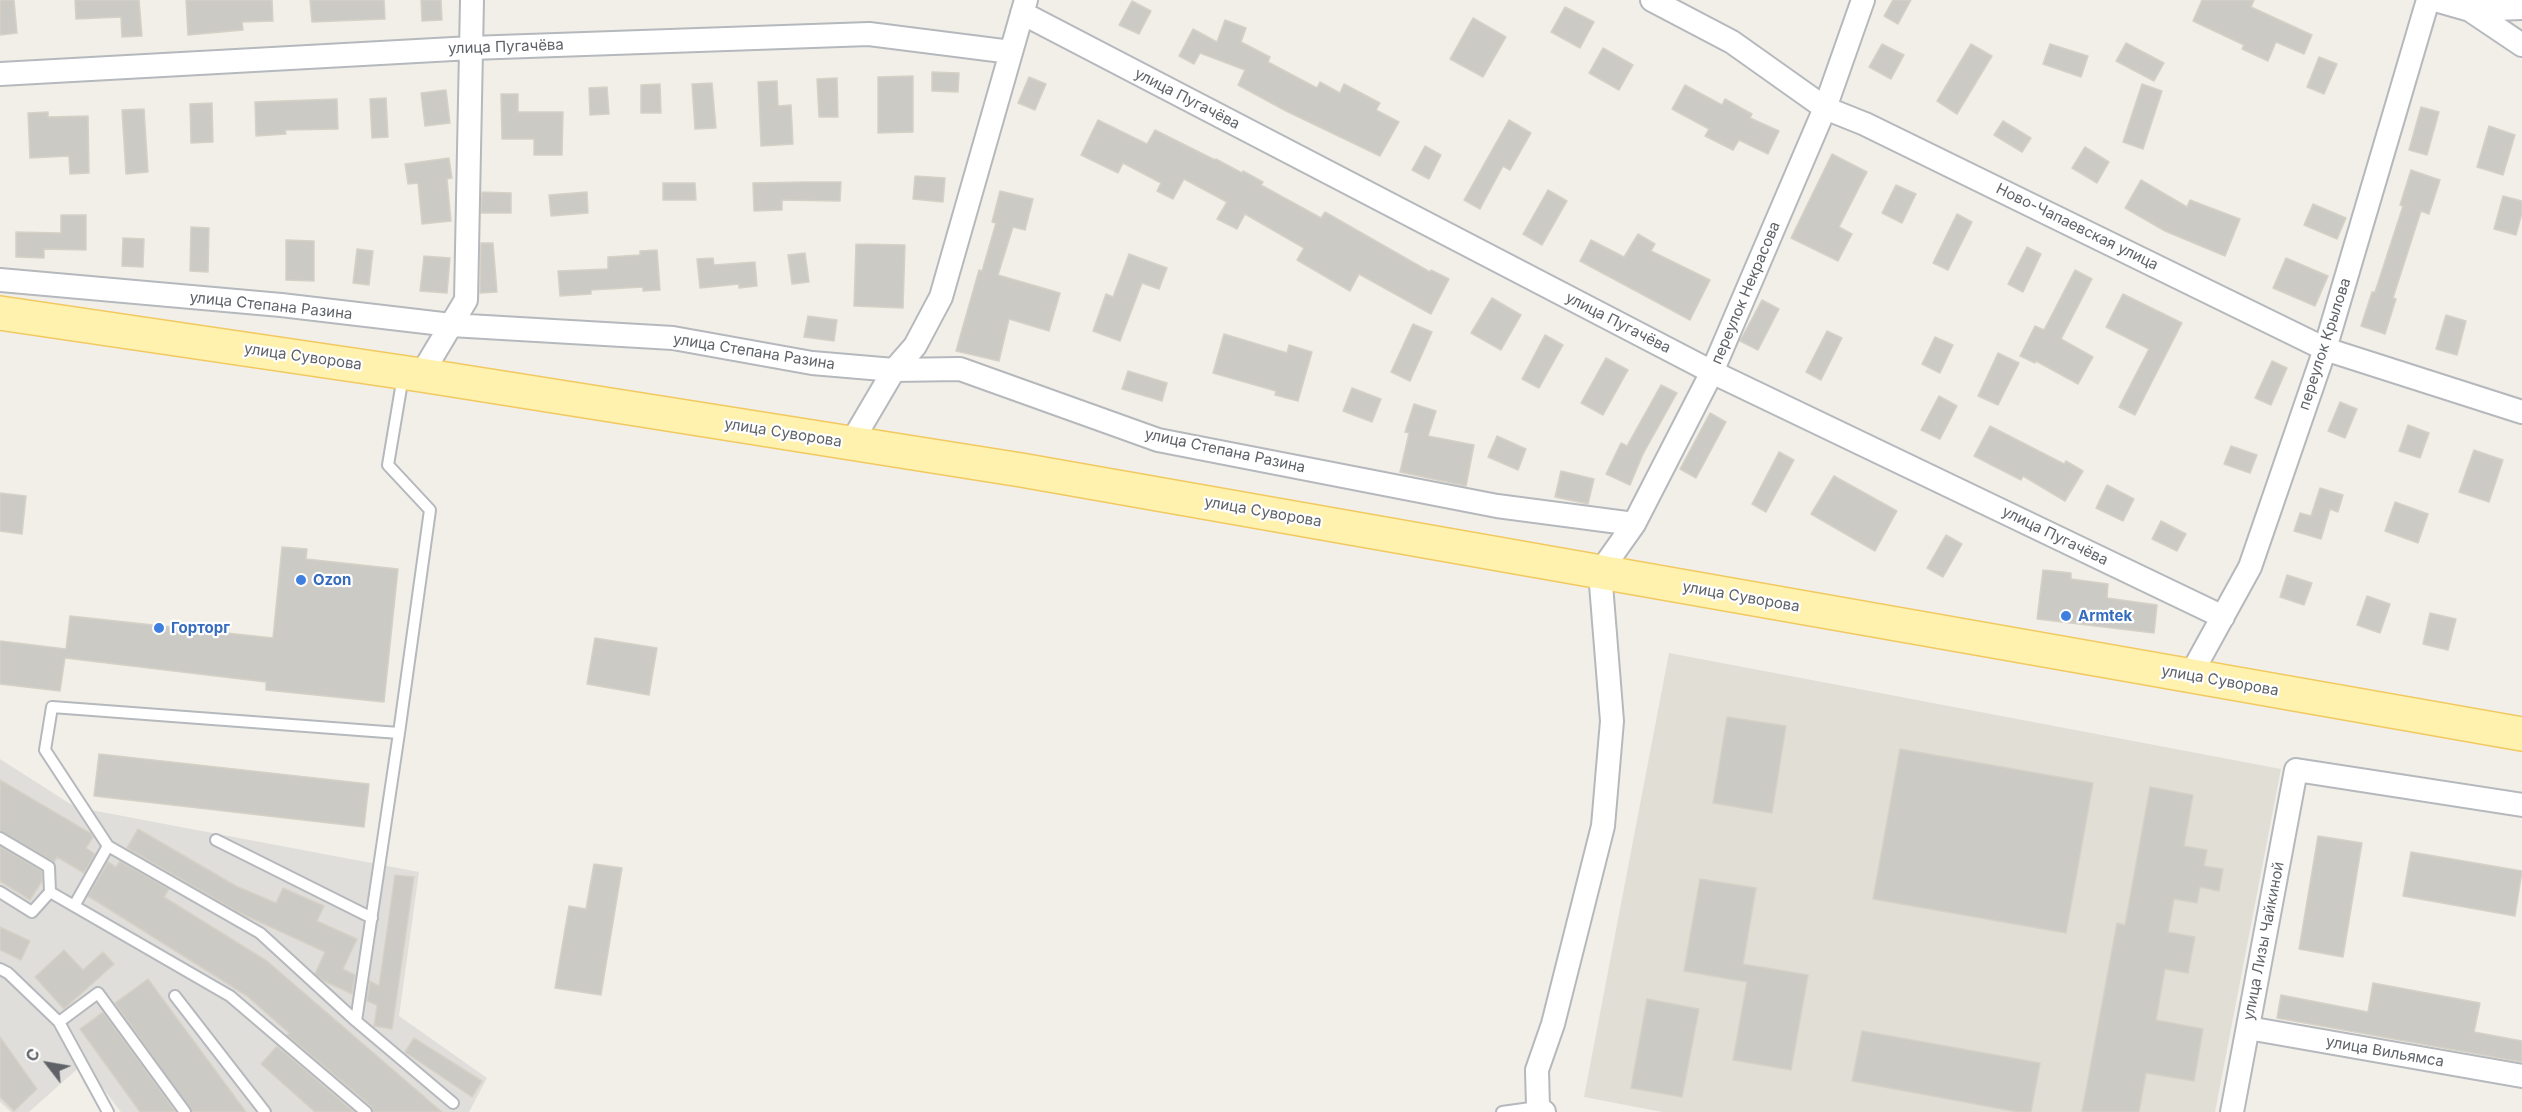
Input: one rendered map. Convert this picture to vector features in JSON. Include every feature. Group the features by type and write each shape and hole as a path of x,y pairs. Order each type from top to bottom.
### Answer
{"main road":[{"name":"улица Суворова","path":"0,313 412,373 1021,470 2522,734"}],"street":[{"path":"412,373 451,325 466,300 472,0"},
{"name":"Ново-Чапаевская улица","path":"1652,0 1732,42 1825,108 1865,124 2325,349 2522,412"},
{"name":"переулок Некрасова","path":"1600,572 1634,524 1712,372 1825,108 1863,0"},
{"name":"переулок Крылова","path":"2190,676 2250,567 2325,349 2428,0"},
{"path":"2435,0 2470,10 2522,45"},
{"path":"851,443 894,370 915,346 941,297 1024,6"},
{"name":"улица Пугачёва","path":"1024,6 1712,372 2223,616"},
{"path":"2470,10 2522,8"},
{"name":"улица Пугачёва","path":"0,74 471,48 869,34 1011,52"},
{"name":"улица Степана Разина","path":"0,280 281,305 451,325 674,338 812,363 894,370 960,369 1158,440 1497,506 1634,524"},
{"path":"1541,1110 1537,1070 1553,1024 1603,826 1612,721 1600,572"},
{"name":"улица Лизы Чайкиной","path":"2232,1112 2296,770 2522,806"},
{"name":"улица Вильямса","path":"2248,1028 2522,1076"}],"lane":[{"path":"356,1022 430,510 388,465 412,373"},
{"path":"399,733 52,707 45,750 108,846 260,933 356,1022 453,1103"},
{"path":"0,838 49,867 50,892 32,912 0,892"},
{"path":"216,840 372,918"},
{"path":"74,906 108,846"},
{"path":"50,892 230,996 366,1112"},
{"path":"0,969 9,973 59,1022 108,1112"},
{"path":"59,1022 98,993 185,1112"},
{"path":"175,996 265,1112"},
{"path":"1502,1112 1541,1110"}],"shaded area":[{"path":"1669,653 2281,769 2215,1112 1662,1112 1584,1097"},
{"path":"0,759 75,807 419,872 399,1016 487,1078 469,1112 121,1112 84,1063 29,1112 11,1112 0,1102"}],"building":[{"path":"0,0 14,0 17,33 0,35"},
{"path":"75,0 139,0 142,36 122,37 121,17 76,19"},
{"path":"186,0 272,0 273,21 242,22 243,30 188,35"},
{"path":"310,0 384,0 385,19 312,22"},
{"path":"421,0 441,0 442,20 422,21"},
{"path":"1893,0 1911,0 1898,24 1884,16"},
{"path":"2202,0 2254,0 2251,7 2312,35 2304,54 2276,42 2268,61 2242,49 2244,45 2193,21"},
{"path":"1132,1 1151,11 1139,34 1119,25"},
{"path":"1565,7 1594,22 1580,48 1551,32"},
{"path":"1473,18 1506,37 1483,77 1450,59"},
{"path":"1225,20 1246,28 1241,42 1270,57 1268,62 1317,88 1320,82 1340,93 1344,84 1380,103 1376,110 1399,122 1380,156 1238,85 1245,70 1200,53 1194,64 1179,56 1193,29 1217,42"},
{"path":"2126,43 2164,63 2154,81 2116,61"},
{"path":"1882,44 1904,55 1891,79 1869,67"},
{"path":"1971,44 1992,56 1957,114 1937,101"},
{"path":"2050,44 2088,56 2081,77 2043,64"},
{"path":"1603,48 1633,65 1619,90 1589,73"},
{"path":"2319,57 2337,64 2324,94 2307,87"},
{"path":"932,72 959,73 958,92 932,91"},
{"path":"913,76 913,132 878,133 878,77"},
{"path":"1029,77 1046,84 1035,110 1018,103"},
{"path":"837,78 838,117 819,117 817,79"},
{"path":"777,81 778,106 791,105 793,144 761,146 758,82"},
{"path":"712,83 716,128 695,129 692,84"},
{"path":"660,84 661,113 641,113 641,85"},
{"path":"2142,84 2162,91 2143,149 2123,142"},
{"path":"1685,85 1722,105 1725,99 1752,114 1750,118 1779,131 1768,154 1739,140 1733,150 1705,136 1709,129 1672,109"},
{"path":"607,87 609,114 590,115 589,88"},
{"path":"446,90 450,123 425,126 421,93"},
{"path":"501,94 518,94 518,112 563,112 562,155 534,155 534,139 502,139"},
{"path":"386,98 388,137 372,138 370,99"},
{"path":"337,99 338,129 285,130 286,134 256,136 255,102"},
{"path":"212,103 213,142 191,143 190,104"},
{"path":"2421,107 2439,112 2427,155 2409,150"},
{"path":"144,109 148,172 126,174 122,110"},
{"path":"48,112 48,117 88,116 89,173 70,174 69,156 30,158 28,113"},
{"path":"1098,120 1147,144 1155,130 1242,173 1243,171 1263,182 1261,185 1321,218 1325,212 1430,272 1431,270 1449,279 1431,314 1359,274 1350,291 1297,260 1304,248 1245,214 1237,229 1217,219 1227,202 1184,179 1173,199 1157,191 1161,183 1123,163 1118,173 1081,155"},
{"path":"1509,120 1531,133 1510,170 1503,166 1480,209 1464,200"},
{"path":"2003,121 2031,138 2022,152 1994,135"},
{"path":"2489,126 2515,135 2503,175 2477,167"},
{"path":"1425,146 1441,155 1429,179 1412,170"},
{"path":"2085,147 2109,162 2097,183 2072,168"},
{"path":"1832,154 1867,172 1839,227 1852,234 1838,261 1791,238"},
{"path":"449,158 452,178 447,179 451,221 422,224 418,183 408,184 405,164"},
{"path":"2411,170 2440,180 2429,214 2421,211 2393,298 2396,299 2385,334 2361,326 2372,292 2375,292 2403,206 2400,205"},
{"path":"915,176 945,178 943,202 913,199"},
{"path":"2141,180 2187,207 2190,200 2240,219 2225,256 2165,231 2125,208"},
{"path":"841,182 840,201 782,200 782,210 754,211 753,183"},
{"path":"663,183 695,183 696,200 663,200"},
{"path":"1896,185 1916,194 1902,223 1882,213"},
{"path":"1548,190 1567,201 1542,245 1523,234"},
{"path":"1000,191 1033,199 1025,230 1013,227 998,275 1060,293 1049,331 1009,319 999,361 956,351 979,270 982,271 996,223 992,222"},
{"path":"482,192 511,193 511,213 481,213"},
{"path":"587,192 588,213 551,216 549,195"},
{"path":"2503,196 2522,201 2522,213 2516,235 2494,229"},
{"path":"2313,204 2346,218 2337,239 2304,225"},
{"path":"1957,214 1972,222 1948,270 1933,263"},
{"path":"61,215 86,215 86,250 44,249 44,258 16,257 16,232 61,233"},
{"path":"191,227 209,228 208,272 190,271"},
{"path":"1638,234 1655,244 1651,251 1710,280 1690,320 1580,261 1591,240 1624,257"},
{"path":"123,238 144,239 143,267 122,266"},
{"path":"286,240 314,241 314,281 286,280"},
{"path":"481,243 493,243 497,292 480,293"},
{"path":"856,244 905,245 903,308 854,306"},
{"path":"2027,247 2041,254 2023,292 2008,284"},
{"path":"357,249 373,251 369,285 353,283"},
{"path":"657,250 660,290 643,291 643,287 591,290 591,294 560,296 558,271 608,269 608,257 640,255 640,251"},
{"path":"805,253 809,282 792,284 788,255"},
{"path":"1129,254 1167,268 1159,289 1142,283 1120,341 1093,331 1106,294 1113,297"},
{"path":"424,256 450,258 447,293 420,291"},
{"path":"713,258 714,265 755,262 757,286 739,288 739,284 700,288 697,259"},
{"path":"2286,258 2328,276 2315,306 2273,288"},
{"path":"2075,270 2092,279 2061,339 2093,357 2078,384 2036,361 2035,363 2020,356 2035,326 2044,330"},
{"path":"2123,294 2182,323 2135,415 2119,407 2149,349 2106,327"},
{"path":"1492,298 1521,315 1501,350 1471,333"},
{"path":"1762,300 1779,309 1758,350 1740,341"},
{"path":"2446,315 2466,321 2457,355 2436,349"},
{"path":"808,316 837,320 834,341 804,337"},
{"path":"1413,324 1432,332 1410,381 1391,372"},
{"path":"1827,331 1842,338 1821,380 1806,372"},
{"path":"1224,334 1287,353 1289,345 1312,352 1298,401 1275,395 1276,391 1213,373"},
{"path":"1545,335 1563,345 1539,388 1522,379"},
{"path":"1935,337 1953,345 1940,373 1922,364"},
{"path":"1998,353 2019,363 1998,405 1978,396"},
{"path":"1606,358 1628,370 1603,415 1581,403"},
{"path":"2272,361 2287,368 2271,405 2255,398"},
{"path":"1128,371 1167,383 1162,401 1122,389"},
{"path":"1661,385 1677,393 1643,454 1630,485 1606,474 1621,443 1627,446"},
{"path":"1352,388 1381,399 1372,422 1343,411"},
{"path":"1939,396 1957,406 1940,439 1921,430"},
{"path":"2340,402 2357,409 2345,438 2328,431"},
{"path":"1414,404 1436,411 1428,436 1474,445 1466,486 1400,472 1409,433 1405,432"},
{"path":"1710,413 1726,422 1696,478 1680,469"},
{"path":"2408,425 2429,433 2420,458 2399,451"},
{"path":"1990,426 2064,464 2066,461 2083,471 2065,501 2023,476 2021,480 1974,456"},
{"path":"1497,436 1526,449 1518,470 1488,457"},
{"path":"2231,446 2257,455 2250,473 2224,464"},
{"path":"2474,450 2503,460 2489,502 2459,492"},
{"path":"1779,452 1794,460 1766,512 1752,504"},
{"path":"1561,471 1594,479 1588,504 1555,497"},
{"path":"1834,476 1897,511 1875,551 1811,514"},
{"path":"2107,485 2134,499 2123,521 2096,508"},
{"path":"2320,488 2343,495 2338,512 2330,509 2321,539 2294,531 2300,513 2311,516"},
{"path":"0,493 26,496 22,534 0,531"},
{"path":"2395,502 2428,514 2418,543 2385,531"},
{"path":"2161,521 2186,534 2177,551 2152,539"},
{"path":"1946,535 1962,544 1943,577 1927,568"},
{"path":"282,547 307,549 306,559 398,569 384,702 266,690 266,682 65,658 60,691 0,684 0,641 66,649 70,616 273,638"},
{"path":"2043,570 2071,573 2071,579 2108,584 2107,598 2157,605 2154,633 2037,619"},
{"path":"2287,575 2312,583 2304,605 2280,597"},
{"path":"2367,596 2390,604 2380,633 2357,625"},
{"path":"2430,613 2456,619 2448,650 2423,644"},
{"path":"595,638 657,648 649,695 587,684"},
{"path":"1727,717 1786,726 1772,813 1713,803"},
{"path":"1900,749 2093,783 2066,933 1873,899"},
{"path":"99,754 369,784 364,827 94,796"},
{"path":"0,780 90,833 93,837 86,848 95,854 84,873 57,857 54,862 0,831"},
{"path":"2150,787 2193,795 2184,846 2207,850 2204,866 2223,869 2219,891 2200,887 2197,903 2174,899 2168,932 2195,937 2188,973 2165,969 2156,1020 2203,1029 2194,1081 2146,1073 2139,1112 2082,1112 2117,923 2125,925"},
{"path":"138,829 236,886 276,903 283,888 324,906 317,921 357,939 343,969 355,975 352,994 324,981 315,974 325,952 238,912 127,848"},
{"path":"2318,836 2362,843 2343,957 2299,949"},
{"path":"0,847 42,871 42,881 30,900 0,881"},
{"path":"2411,852 2522,871 2515,916 2403,896"},
{"path":"120,861 169,889 164,897 267,961 442,1112 373,1112 371,1106 287,1035 289,1033 247,996 88,896 108,862 116,867"},
{"path":"594,864 622,868 601,995 555,988 569,906 586,909"},
{"path":"395,875 414,877 392,1029 374,1026 377,1005 367,1001 370,981 379,986"},
{"path":"1700,879 1756,888 1743,964 1808,975 1791,1070 1733,1060 1747,982 1684,971"},
{"path":"0,927 30,941 21,960 0,950"},
{"path":"64,950 83,970 103,952 114,964 64,1009 35,977"},
{"path":"148,979 246,1112 192,1112 115,1003"},
{"path":"2373,983 2480,1003 2474,1032 2522,1041 2522,1062 2277,1018 2281,995 2368,1012"},
{"path":"1647,999 1699,1009 1682,1097 1631,1088"},
{"path":"103,1012 176,1112 140,1112 80,1029"},
{"path":"1862,1031 2040,1063 2031,1112 2018,1112 1852,1081"},
{"path":"0,1037 37,1089 14,1111 0,1097"},
{"path":"414,1038 482,1081 472,1097 405,1052"},
{"path":"277,1046 354,1112 315,1112 261,1064"}],"place":[{"name":"Ozon","path":"301,580"},
{"name":"Armtek","path":"2066,616"},
{"name":"Горторг","path":"159,628"}]}
